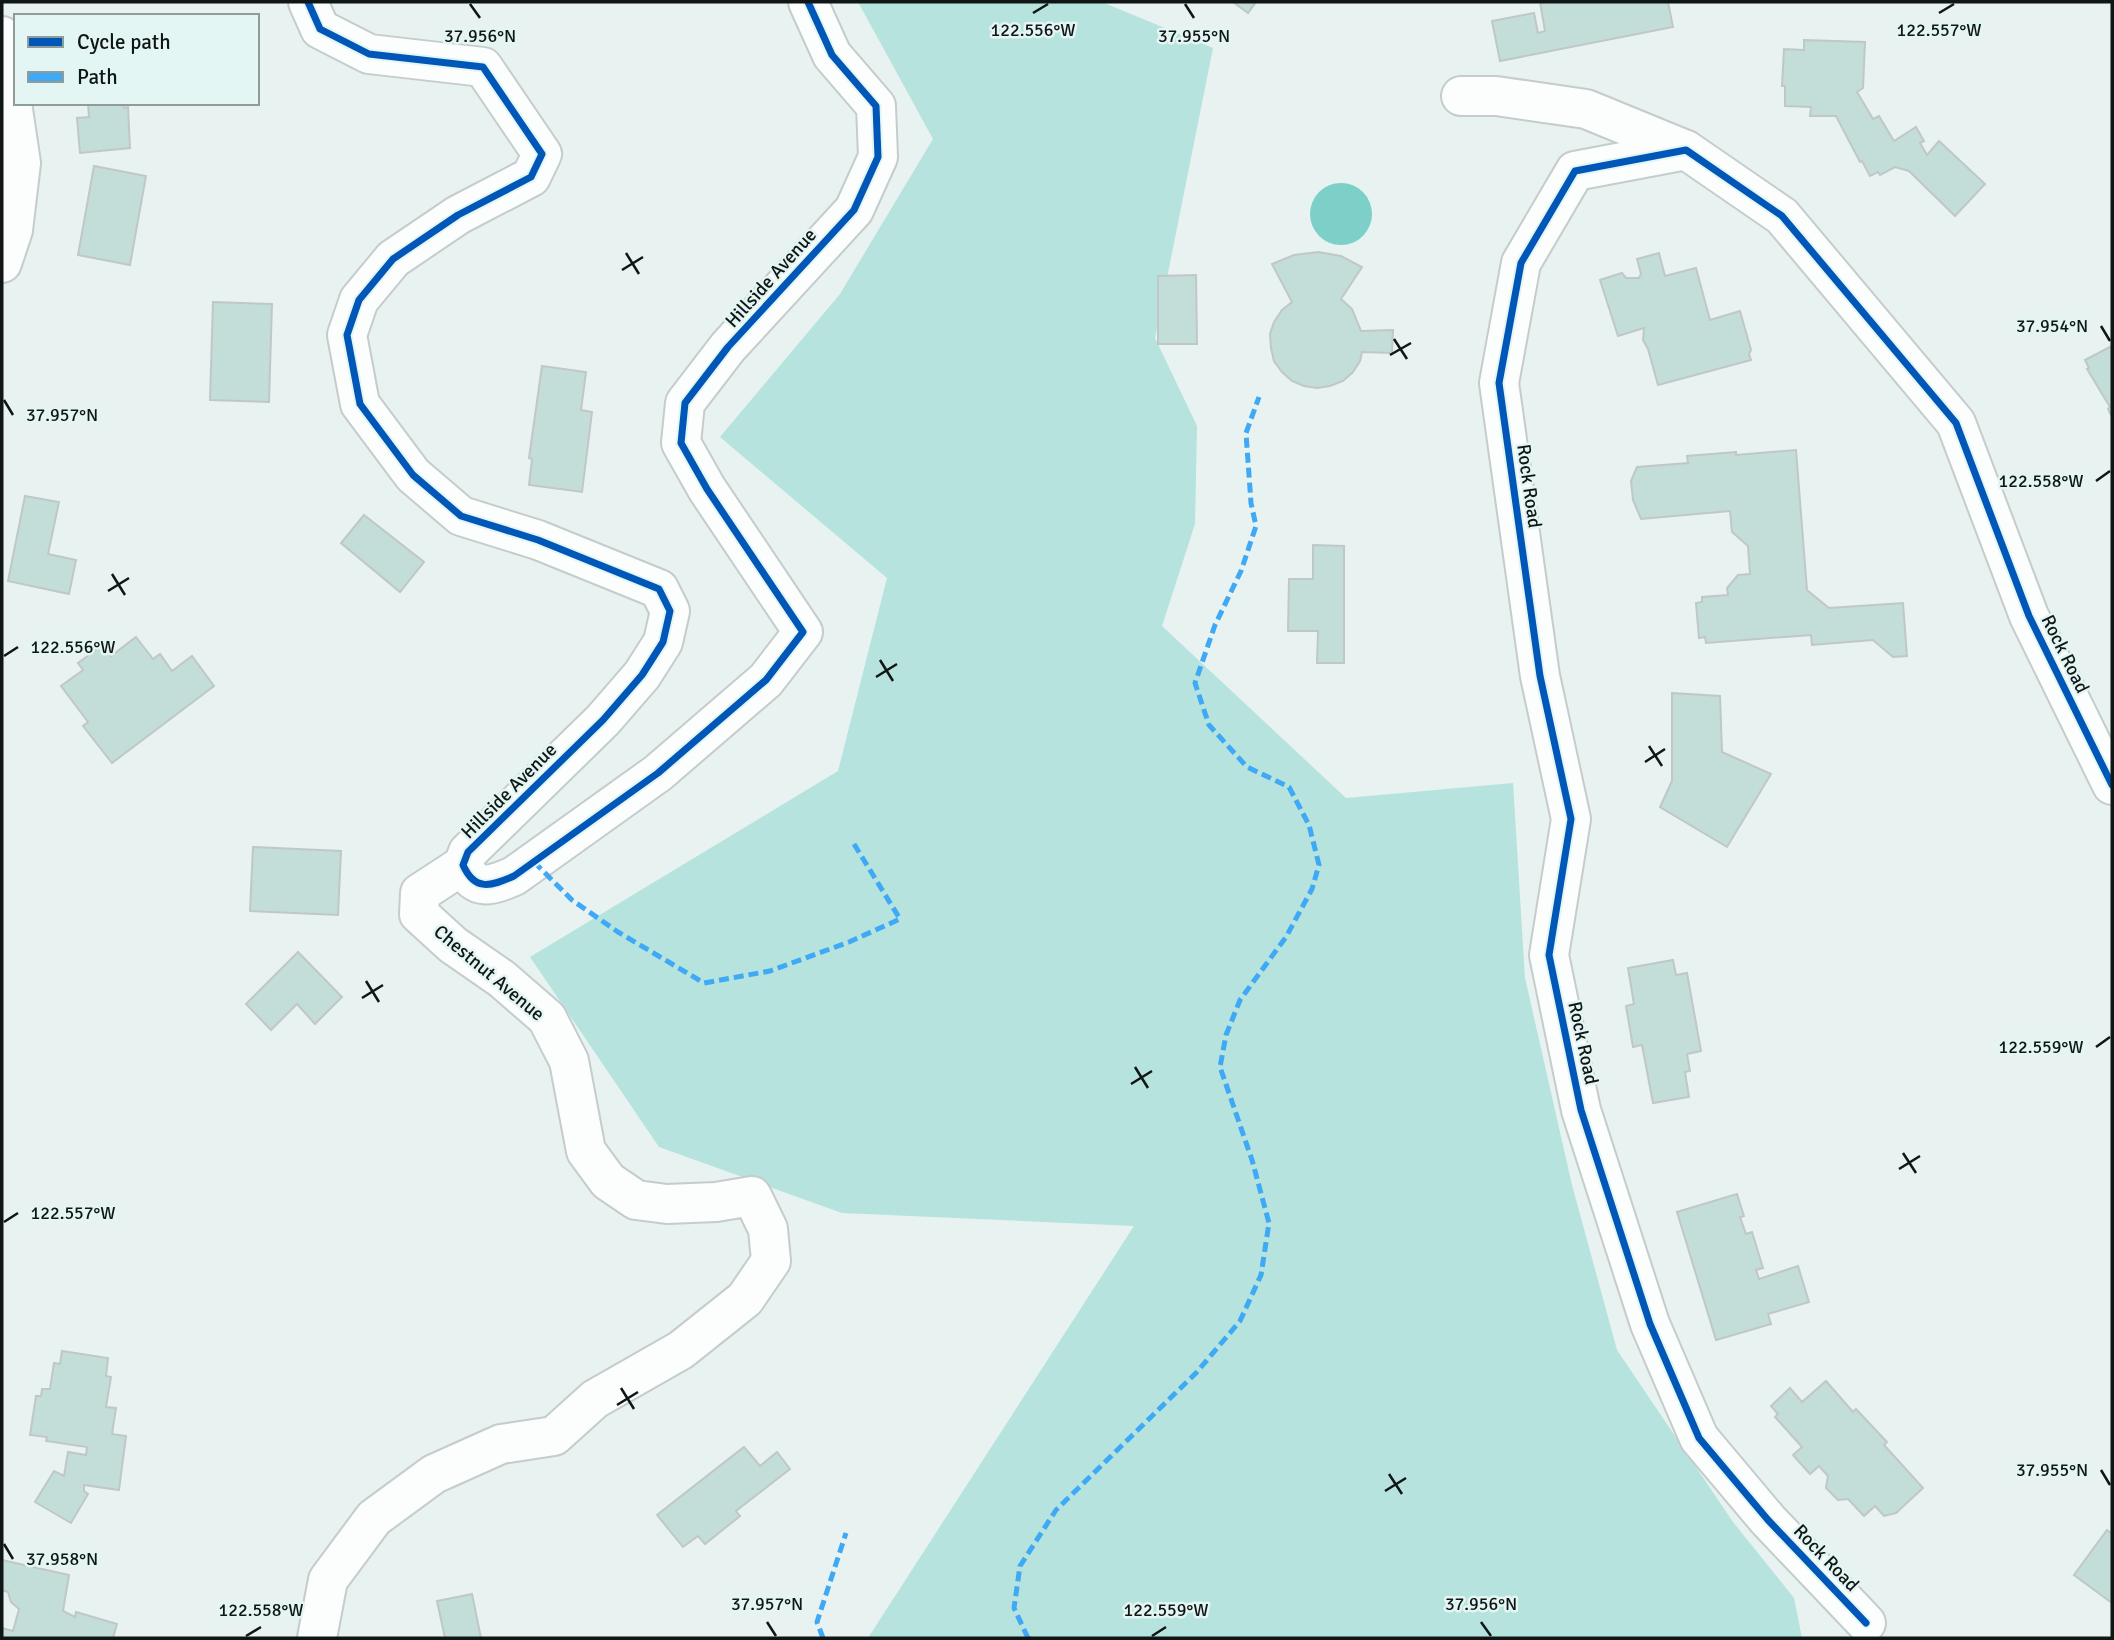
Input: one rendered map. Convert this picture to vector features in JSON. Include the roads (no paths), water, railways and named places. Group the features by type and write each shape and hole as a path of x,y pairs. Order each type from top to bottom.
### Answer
{"street":[{"name":"Hillside Avenue","path":"309,2 320,29 369,54 483,67 542,153 531,177 458,215 393,259 359,300 347,335 359,404 413,475 461,516 538,540 659,589 670,611 663,642 642,675 603,720 468,852 463,865 469,878 482,885 495,884 514,876 658,773 766,680 803,632 707,489 681,443 685,404 729,347 854,210 878,157 876,106 832,55 808,2"},
{"path":"2,36 21,163 6,240"},
{"path":"1461,96 1496,96 1586,109 1686,150"},
{"name":"Rock Road","path":"1867,1623 1768,1520 1699,1438 1650,1324 1589,1136 1581,1110 1549,955 1571,818 1540,676 1499,383 1521,263 1575,171 1686,150 1782,216 1956,423 2029,616 2112,785"},
{"name":"Chestnut Avenue","path":"317,1638 328,1580 374,1518 434,1474 501,1444 554,1436 595,1399 681,1350 745,1299 771,1261 768,1228 752,1196 716,1202 667,1204 636,1200 608,1181 586,1151 569,1061 547,1018 502,979 453,945 419,914 421,892 463,865"}],"water":[{"path":"1341,183 1353,185 1363,192 1370,202 1370,226 1363,236 1353,243 1341,245 1329,243 1319,236 1312,226 1310,214 1312,202 1319,192 1329,185"}]}
